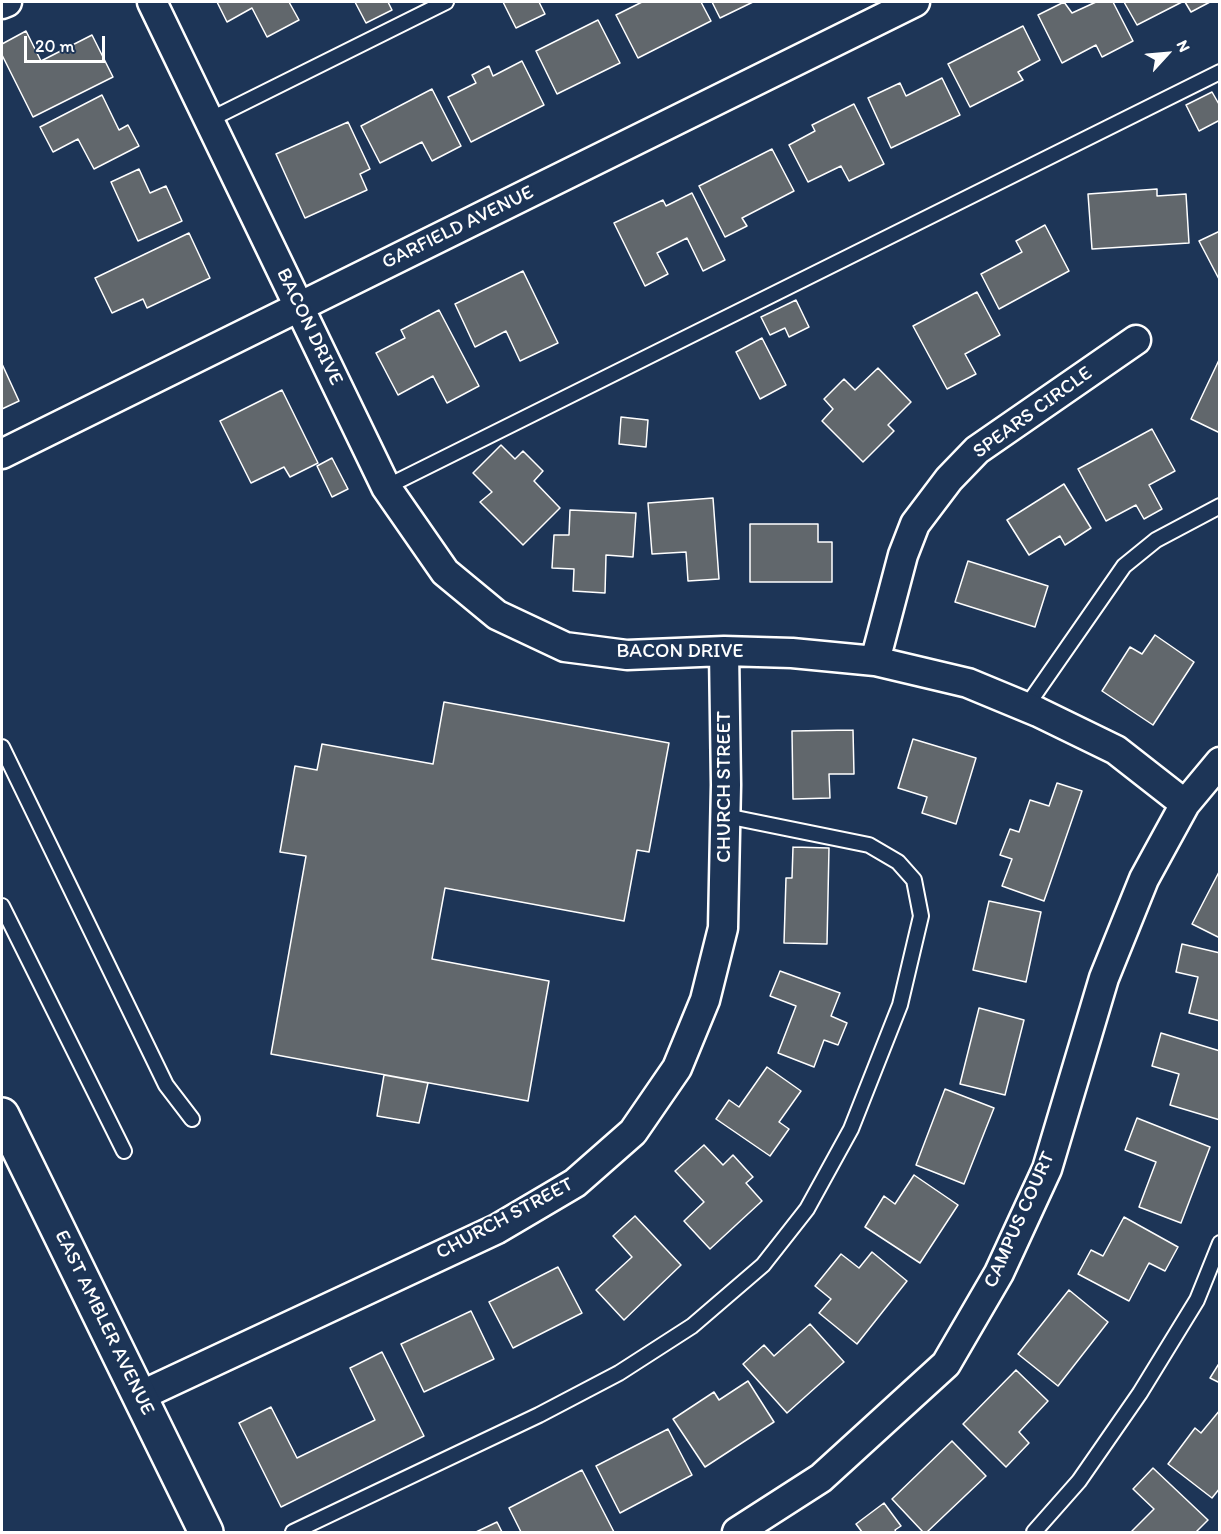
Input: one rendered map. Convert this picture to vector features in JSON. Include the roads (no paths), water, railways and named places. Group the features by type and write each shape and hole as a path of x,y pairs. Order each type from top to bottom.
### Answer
{"main road":[{"name":"EAST AMBLER AVENUE","path":"2,1115 205,1532"}],"street":[{"path":"2,4 7,2"},
{"name":"BACON DRIVE","path":"152,2 386,487 445,572 497,615 565,647 627,655 724,651 792,653 875,661 968,683 1026,707 1116,750 1185,804"},
{"name":"GARFIELD AVENUE","path":"2,454 915,2"},
{"name":"SPEARS CIRCLE","path":"875,661 903,555 915,524 949,479 977,450 1136,340"},
{"name":"CHURCH STREET","path":"140,1396 496,1229 575,1183 633,1132 677,1068 705,1000 723,928 726,816 724,651"},
{"name":"CAMPUS COURT","path":"737,1533 821,1478 946,1364 999,1273 1047,1168 1104,978 1144,879 1185,804 1220,762"}],"lane":[{"path":"208,120 446,2"},
{"path":"386,487 1220,72"},
{"path":"1026,707 1124,566 1156,540 1220,506"},
{"path":"2,747 166,1085 192,1119"},
{"path":"293,1533 539,1415 619,1373 692,1326 763,1265 807,1209 851,1129 900,1005 921,916 914,880 898,862 869,845 726,816"},
{"path":"2,906 124,1151"},
{"path":"1034,1533 1079,1481 1140,1393 1197,1300 1220,1243"}]}
